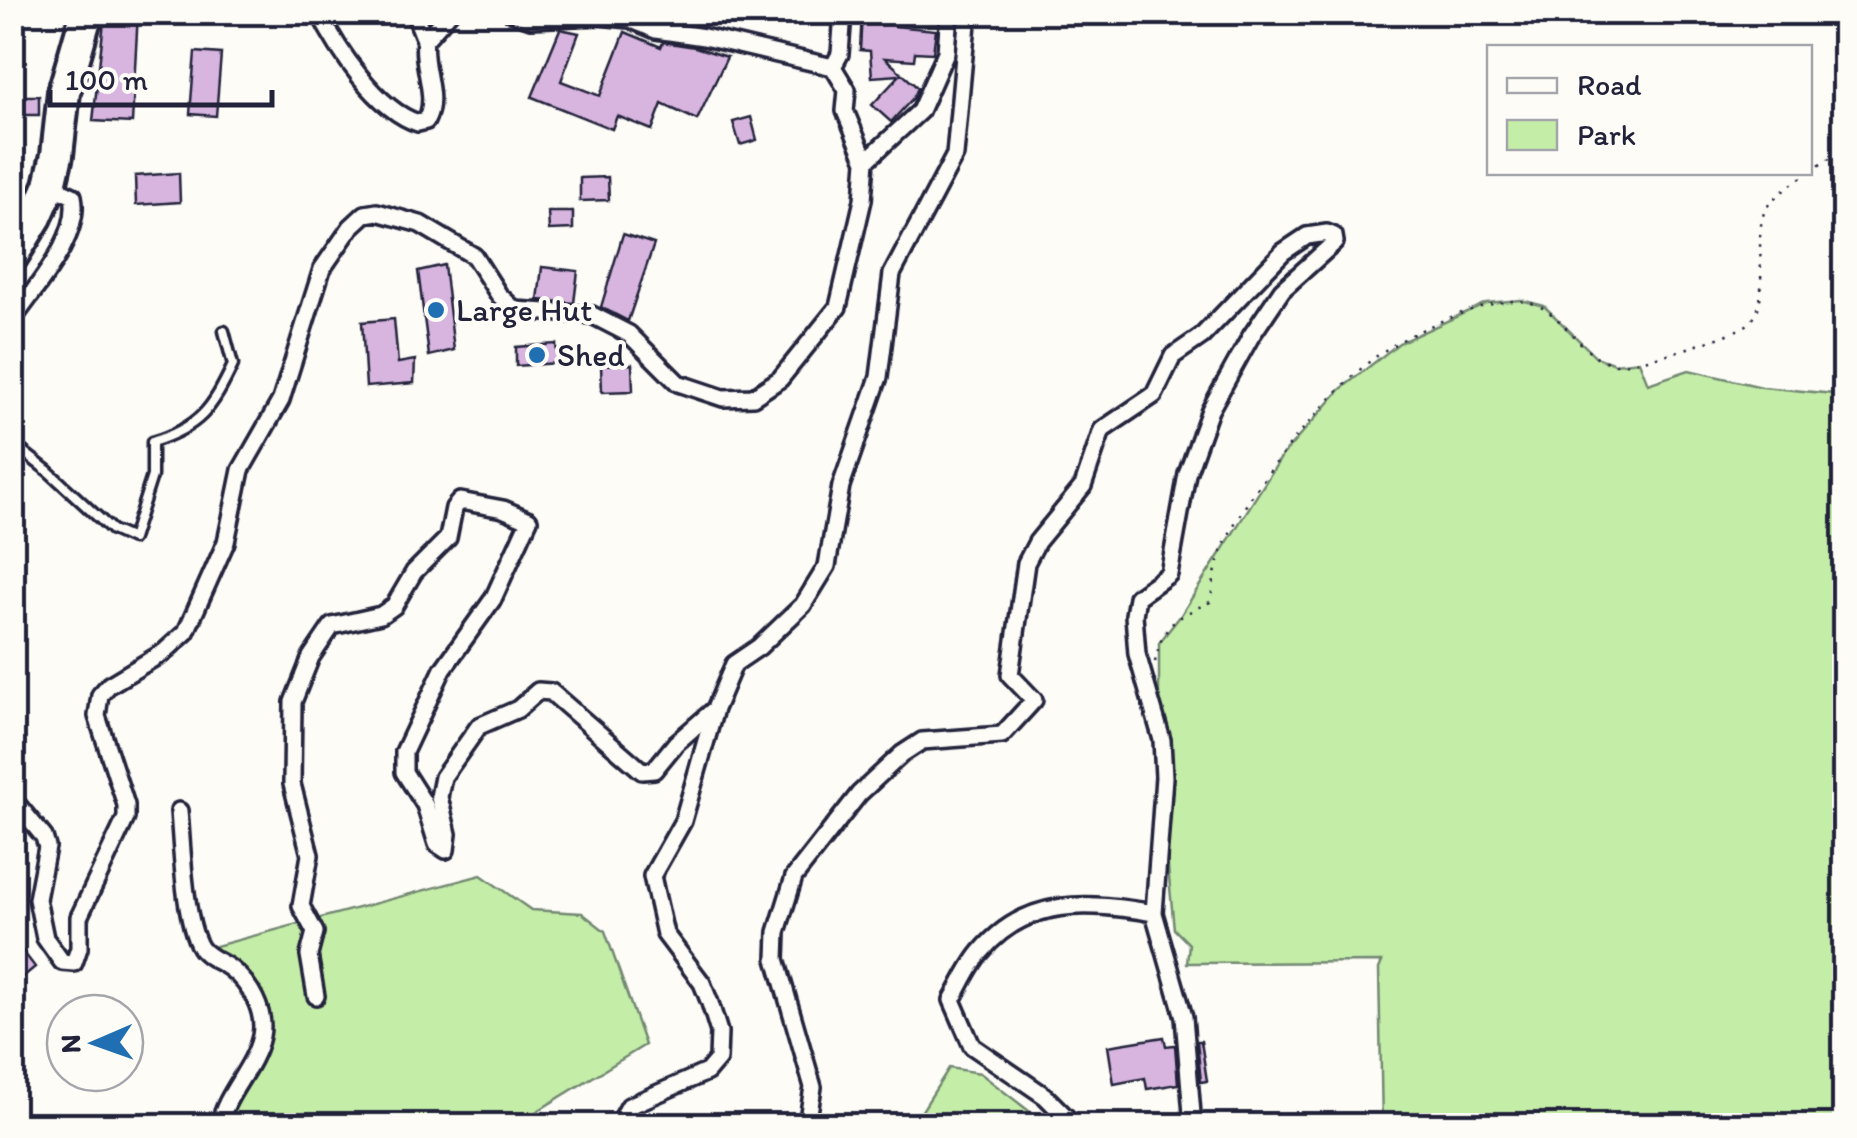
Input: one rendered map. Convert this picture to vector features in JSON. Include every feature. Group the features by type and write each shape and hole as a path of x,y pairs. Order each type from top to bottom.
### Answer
{"highway":[{"path":"12,256 50,185 64,92 87,12"}],"street":[{"path":"319,12 354,70 388,104 418,123 426,121 432,97 423,53 425,40 414,12"},
{"path":"425,40 450,12"},
{"path":"12,798 44,836 47,847 37,899 45,938 62,962 74,963 79,948 78,918 126,818 126,806 97,716 100,694 108,685 164,652 186,632 226,542 241,470 281,400 322,269 365,214 377,212 420,224 474,256 499,295 515,310 592,316 629,334 678,383 724,398 752,396 780,379 838,307 862,200 866,160 845,111 848,90 833,68 704,37 656,30 630,19 600,14 531,19 511,12"},
{"path":"833,68 840,54 843,12"},
{"path":"866,160 920,111 946,52 948,12"},
{"path":"618,1126 629,1106 706,1072 718,1058 719,1032 710,1003 702,984 665,934 652,876 682,822 715,709 734,664 759,647 803,605 827,566 841,486 879,377 892,274 955,155 968,12"},
{"path":"12,320 72,231 76,211 73,196 50,185"},
{"path":"807,1126 813,1087 776,959 777,932 794,877 859,794 902,754 922,740 1002,735 1034,700 1010,675 1026,564 1036,542 1083,486 1102,430 1154,394 1174,356 1202,336 1283,252 1308,236 1326,233 1334,236 1335,242 1282,290 1210,410 1187,474 1170,574 1137,598 1134,615 1138,654 1162,740 1164,777 1154,913 1184,1017 1193,1126"},
{"path":"316,996 309,954 315,932 301,906 310,855 292,784 292,702 311,657 332,626 381,616 394,606 414,572 448,538 454,508 460,501 504,509 529,520 493,600 443,669 404,752 404,772 425,805 437,844 446,850 448,834 439,797 443,777 455,757 479,726 518,709 538,691 552,692 642,772 654,770 676,743 715,709"},
{"path":"12,601 12,616"},
{"path":"178,811 191,924 201,950 234,972 257,1000 261,1020 261,1035 224,1105 220,1126"},
{"path":"1075,1126 1045,1096 972,1046 952,1000 980,952 1022,918 1064,904 1154,913"}],"lane":[{"path":"12,443 48,470 112,530 132,539 152,476 152,442 182,433 214,407 233,365 224,331"}],"path":[{"path":"1812,170 1836,155 1844,143"},
{"path":"1148,693 1165,629 1181,615 1210,602 1221,552 1243,510 1282,456 1340,389 1376,356 1486,303 1521,300 1544,306 1596,356 1615,364 1639,361 1722,336 1750,323 1758,308 1762,225 1767,207 1805,175"}],"green space":[{"path":"1521,300 1544,306 1596,357 1615,364 1639,361 1648,384 1689,370 1762,387 1844,395 1844,1125 1382,1125 1382,962 1187,963 1189,944 1174,929 1159,773 1159,643 1282,456 1341,389 1399,343 1486,303"},
{"path":"481,875 531,910 582,913 605,931 645,1045 536,1112 527,1125 219,1125 261,1035 257,1000 201,950"},
{"path":"949,1068 980,1073 1047,1125 913,1125"}],"building":[{"path":"105,12 138,12 132,123 93,121"},
{"path":"862,12 894,12 895,26 936,30 933,53 915,52 914,60 885,58 918,88 891,122 872,105 900,75 872,77 870,51 860,50"},
{"path":"560,29 579,33 561,81 600,96 625,32 661,47 663,42 727,57 697,120 662,104 652,130 617,116 612,129 532,97"},
{"path":"195,52 221,54 216,116 190,114"},
{"path":"12,96 39,96 39,115 12,115"},
{"path":"751,117 757,140 740,145 733,122"},
{"path":"179,173 180,202 136,205 135,176"},
{"path":"608,177 609,200 580,201 580,178"},
{"path":"548,212 573,212 573,229 549,230"},
{"path":"623,234 654,244 628,321 601,307"},
{"name":"Large Hut","path":"444,265 454,350 429,356 418,271"},
{"path":"542,267 578,271 574,303 538,300"},
{"path":"394,319 398,363 415,360 414,383 366,387 362,322"},
{"name":"Shed","path":"556,344 558,363 516,366 516,347"},
{"path":"632,364 633,391 602,392 601,365"},
{"path":"19,946 35,967 12,986 12,952"},
{"path":"1164,1037 1166,1046 1175,1045 1178,1084 1147,1089 1145,1078 1114,1084 1108,1046"},
{"path":"1197,1041 1201,1041 1207,1081 1201,1082"}],"place":[{"name":"Large Hut","path":"436,310"},
{"name":"Shed","path":"537,355"}]}
